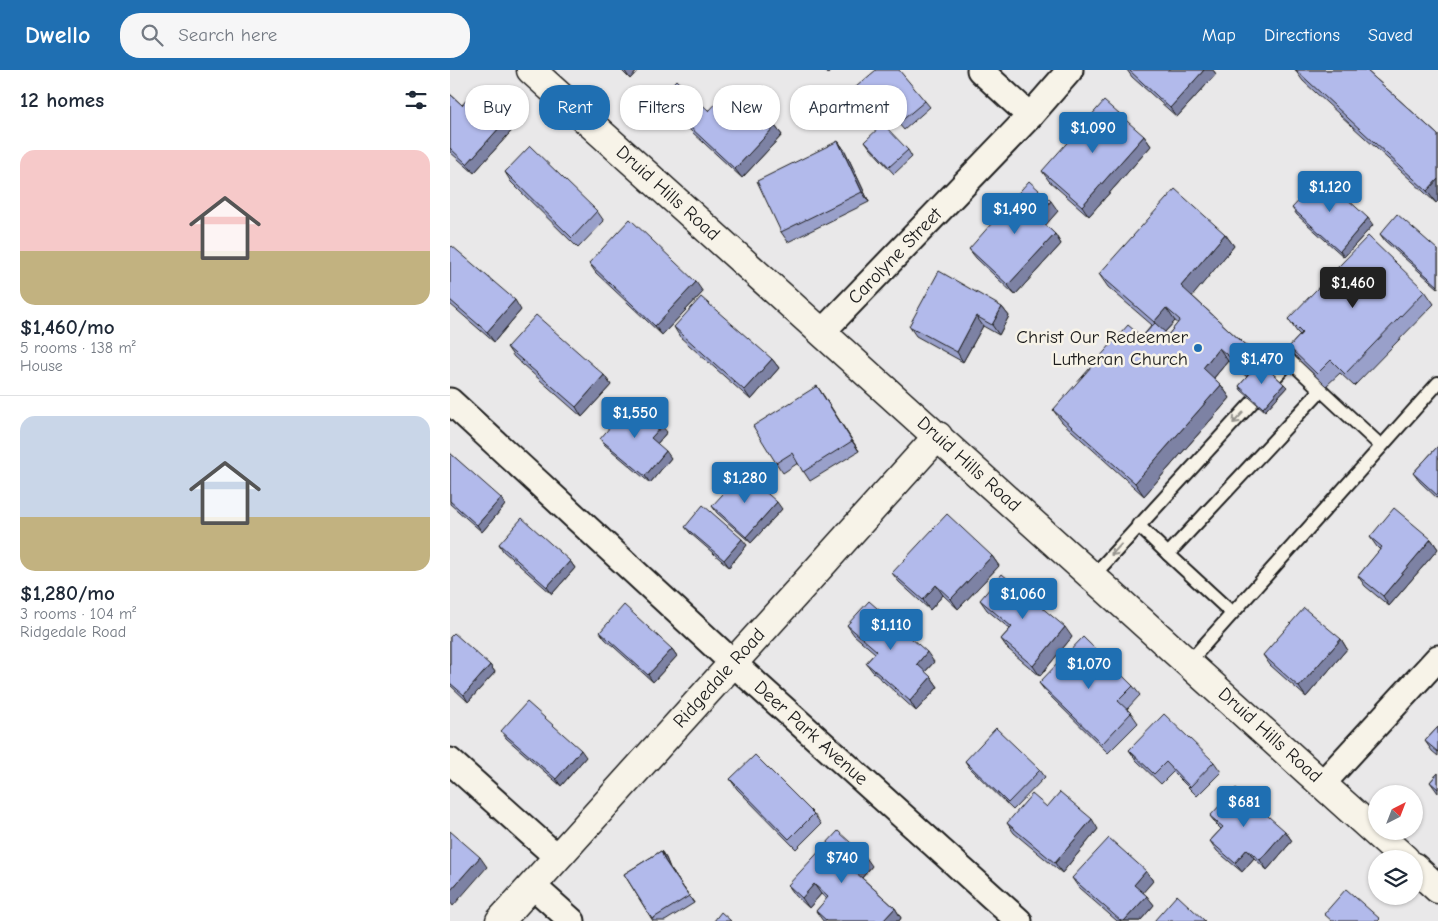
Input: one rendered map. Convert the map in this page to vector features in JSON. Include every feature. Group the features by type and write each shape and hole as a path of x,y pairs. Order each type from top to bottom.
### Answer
{"street":[{"name":"Druid Hills Road","path":"531,70 1395,850"},
{"path":"980,70 1030,116"},
{"name":"Carolyne Street","path":"822,332 1030,116 1070,70"},
{"name":"Deer Park Avenue","path":"450,401 733,663 1020,921"},
{"name":"Ridgedale Road","path":"500,921 938,436"},
{"path":"1323,783 1438,658"},
{"path":"450,761 558,857"},
{"path":"1423,875 1438,889"},
{"path":"532,885 572,921"}],"lane":[{"path":"1093,576 1290,361 1382,446"},
{"path":"1189,662 1438,383"},
{"path":"1168,554 1321,390"},
{"path":"1138,526 1232,613"}],"building":[{"path":"876,70 899,70 925,101 907,116 907,85 858,85"},
{"path":"1129,70 1204,70 1170,108"},
{"path":"1296,70 1366,70 1438,135 1438,179 1427,191"},
{"path":"676,80 681,85 671,85"},
{"path":"450,94 462,105 465,102 465,130 497,130 467,164 450,148"},
{"path":"1104,101 1144,136 1082,206 1042,171"},
{"path":"703,105 709,111 713,107 713,130 771,130 735,169 693,130 703,130"},
{"path":"877,130 889,130 908,150 889,167 865,141"},
{"path":"838,141 862,192 781,232 757,181"},
{"path":"530,146 597,211 572,238 505,172"},
{"path":"1322,176 1368,218 1340,251 1292,208"},
{"path":"1029,181 1051,201 1037,217 1055,234 1008,285 969,249"},
{"name":"Christ Our Redeemer Lutheran Church","path":"1175,189 1225,234 1181,286 1254,353 1241,367 1219,348 1203,368 1221,385 1135,483 1053,410 1128,325 1142,337 1155,323 1168,335 1180,320 1166,308 1154,322 1099,274"},
{"path":"1397,214 1438,250 1438,286 1380,234"},
{"path":"630,219 696,282 655,326 589,263"},
{"path":"1368,236 1425,291 1345,374 1331,360 1317,374 1289,347 1302,333 1288,319"},
{"path":"452,246 515,300 487,332 450,300 450,248"},
{"path":"939,271 1002,307 992,325 976,316 957,352 909,326"},
{"path":"701,297 772,359 744,390 674,327"},
{"path":"536,315 604,375 576,407 507,347"},
{"path":"1260,362 1284,384 1263,408 1239,386"},
{"path":"817,386 852,441 803,472 792,453 776,463 753,426"},
{"path":"632,401 662,426 651,438 666,451 645,476 600,439"},
{"path":"1438,446 1438,496 1413,473"},
{"path":"450,453 501,498 477,525 450,501"},
{"path":"743,472 777,502 746,537 712,506"},
{"path":"703,505 742,539 724,560 685,527"},
{"path":"1394,508 1431,539 1383,596 1358,576 1382,547 1370,537"},
{"path":"947,514 992,556 951,599 936,585 923,600 892,573"},
{"path":"522,518 570,561 547,587 499,544"},
{"path":"1002,574 1065,627 1033,666 1001,639 1012,627 980,600"},
{"path":"869,601 927,652 917,664 931,677 910,701 866,663 877,651 847,625"},
{"path":"624,605 672,649 648,675 600,632"},
{"path":"1304,608 1341,639 1299,687 1263,655"},
{"path":"454,633 490,665 464,695 450,683 450,637"},
{"path":"1083,637 1133,686 1118,701 1131,713 1102,744 1039,683"},
{"path":"527,702 581,750 556,779 501,731"},
{"path":"1164,714 1214,762 1190,787 1166,762 1154,774 1129,750"},
{"path":"1438,727 1438,752 1425,741"},
{"path":"996,728 1040,770 1008,803 965,761"},
{"path":"755,755 814,814 789,839 730,779"},
{"path":"1438,773 1438,789 1430,782"},
{"path":"1236,788 1285,831 1260,860 1247,849 1235,863 1210,841 1223,827 1210,816"},
{"path":"1060,792 1092,819 1055,863 1007,823 1032,794 1047,807"},
{"path":"450,831 480,857 450,891"},
{"path":"838,831 865,856 853,870 895,908 883,921 827,921 816,911 828,897 814,884 802,898 788,885"},
{"path":"1109,838 1146,871 1134,885 1147,896 1124,921 1121,921 1072,878"},
{"path":"661,851 665,861 689,896 652,919 624,874"},
{"path":"1346,889 1380,919 1378,921 1332,921 1324,914"},
{"path":"1177,895 1205,921 1154,921"},
{"path":"721,912 731,921 714,921"}],"place":[{"name":"Christ Our Redeemer Lutheran Church","path":"1198,348"}]}
